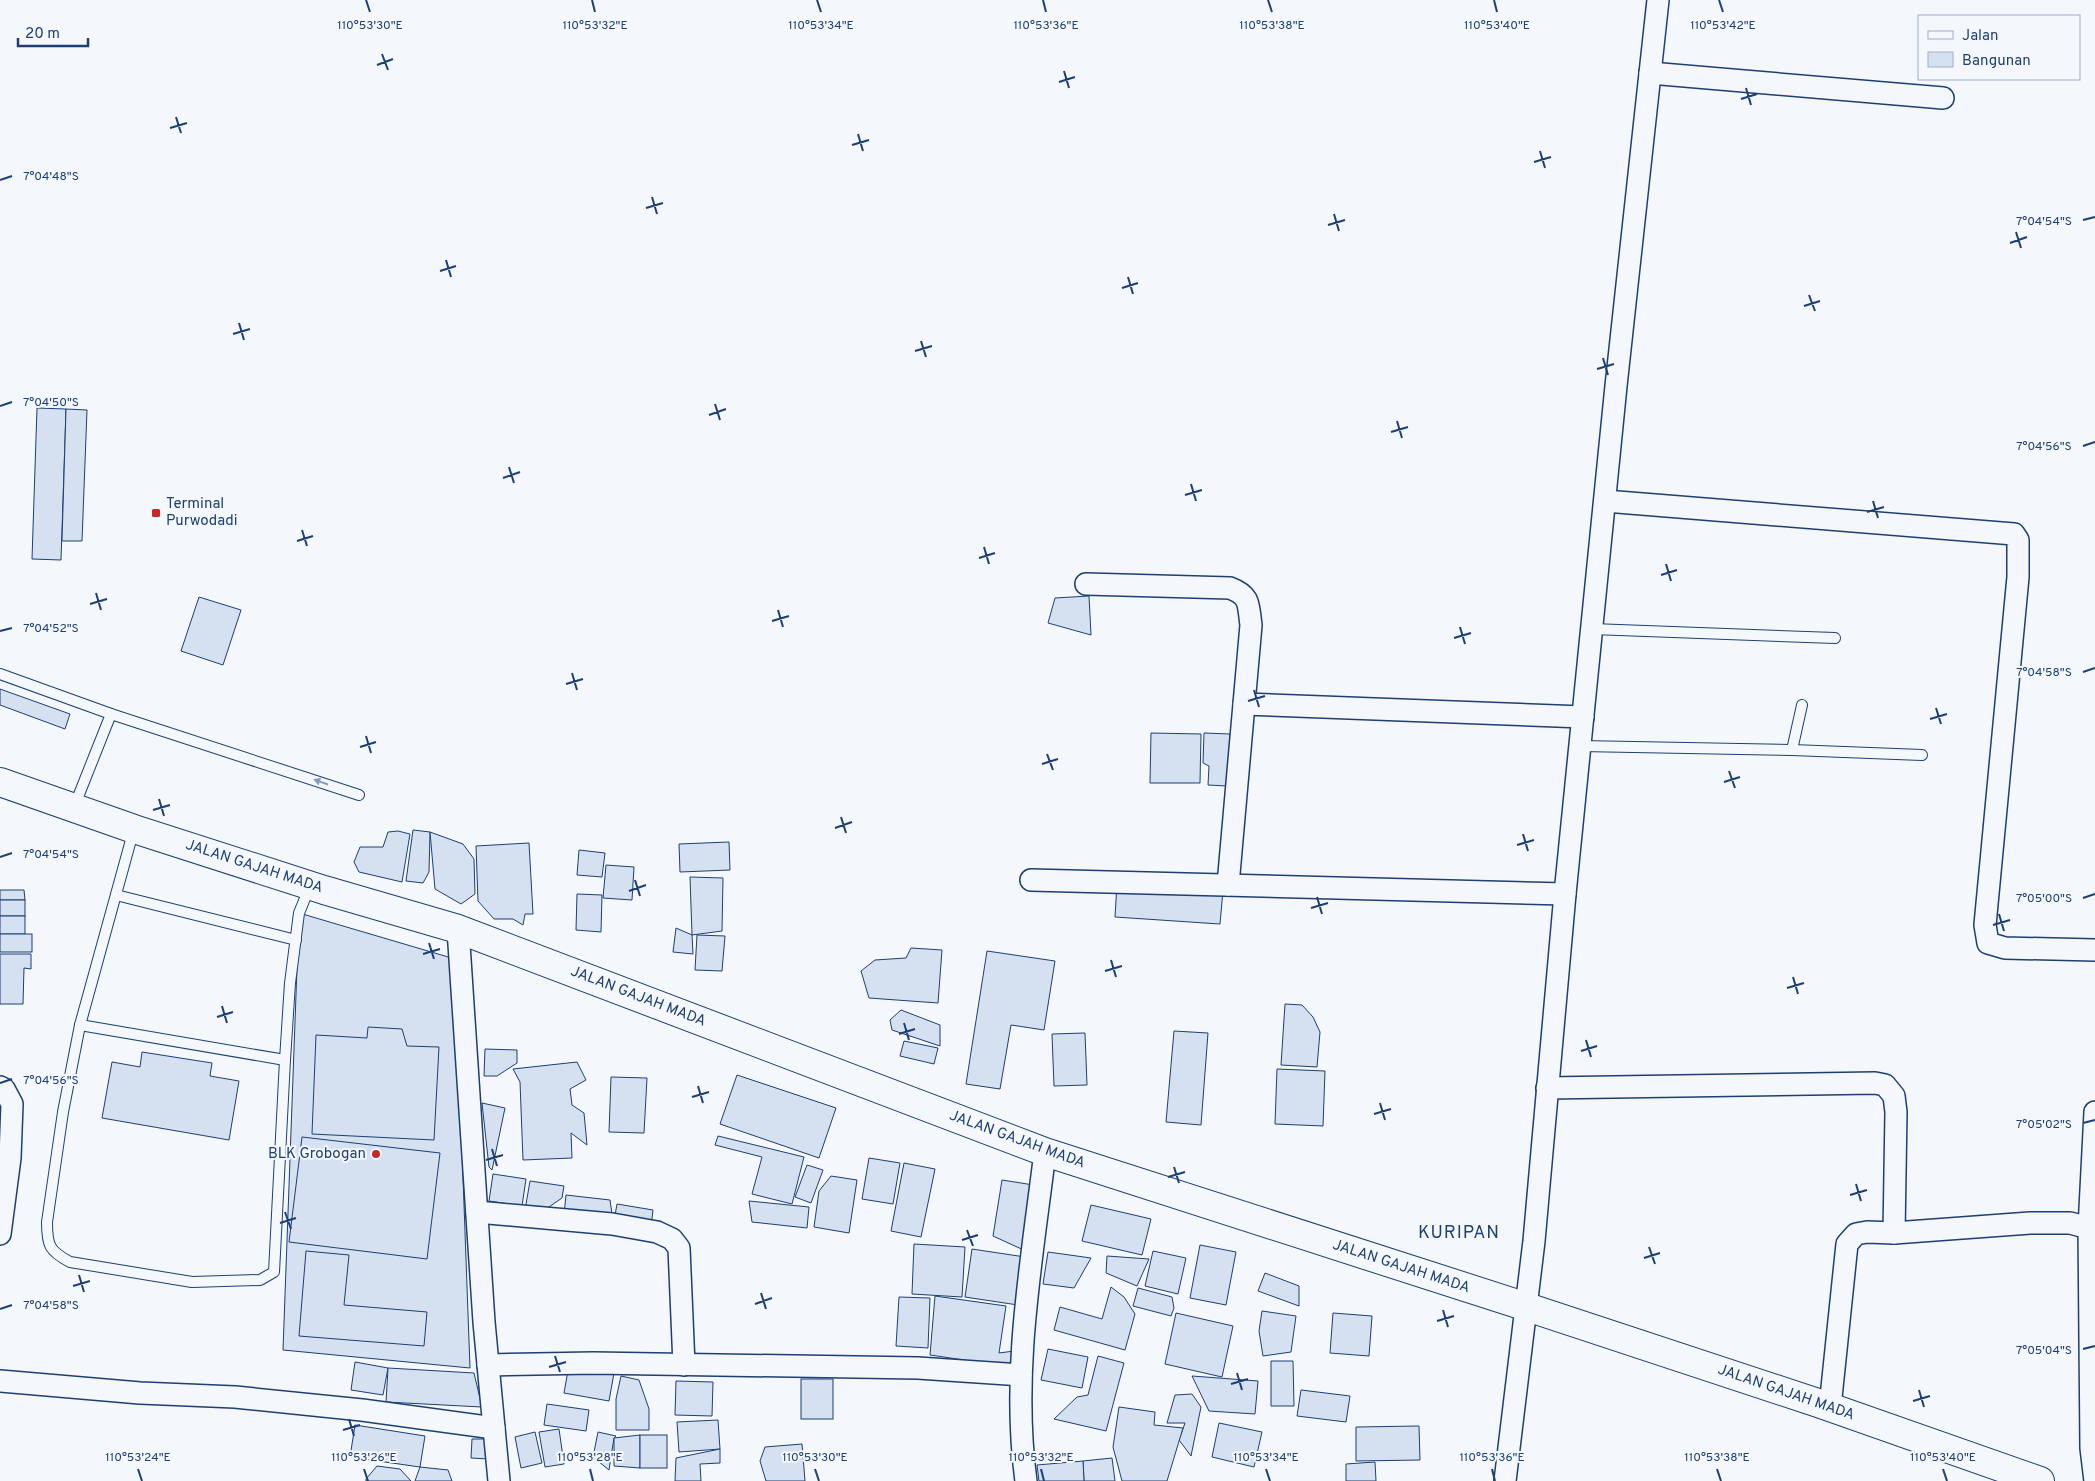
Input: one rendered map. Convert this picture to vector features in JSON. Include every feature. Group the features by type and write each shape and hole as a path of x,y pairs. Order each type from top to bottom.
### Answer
{"main road":[{"name":"JALAN GAJAH MADA","path":"0,782 134,829 310,885 458,929 1045,1152 1830,1407 2040,1481"}],"street":[{"path":"1505,1481 1527,1307 1604,501 1658,0"},
{"path":"1650,73 1943,98"},
{"path":"1604,501 2014,534 2018,540 2018,577 1986,937 1988,942 2005,948 2095,950"},
{"path":"1086,584 1230,588 1240,592 1247,600 1251,626 1228,884"},
{"path":"1244,704 1583,717"},
{"path":"1031,880 1565,894"},
{"path":"458,929 488,1365 499,1481"},
{"path":"1547,1088 1875,1083 1886,1085 1894,1096 1896,1112 1894,1232"},
{"path":"0,1087 4,1089 12,1104 10,1158 0,1234"},
{"path":"2095,1112 2091,1218 2091,1448 2095,1481"},
{"path":"1026,1481 1021,1446 1021,1375 1045,1152"},
{"path":"477,1212 612,1224 657,1232 672,1239 679,1248 684,1366"},
{"path":"1830,1407 1847,1244 1856,1234 2030,1223 2070,1223 2091,1218"},
{"path":"488,1365 593,1363 684,1366 918,1368 1021,1375"},
{"path":"0,1381 140,1393 235,1397 362,1410 494,1428"}],"lane":[{"path":"1592,629 1835,638"},
{"path":"0,674 110,714 359,794"},
{"path":"1792,750 1802,704"},
{"path":"74,808 110,714"},
{"path":"1580,746 1922,754"},
{"path":"134,829 80,1026 63,1112 47,1222 47,1237 51,1249 70,1262 192,1282 260,1280 274,1272 290,984 299,913 310,885"},
{"path":"116,895 296,940"},
{"path":"80,1026 285,1060"}],"building":[{"path":"37,408 66,409 61,560 32,559"},
{"path":"66,409 87,410 82,541 62,541"},
{"path":"1089,596 1091,635 1048,623 1055,598"},
{"path":"199,597 241,610 223,665 181,651"},
{"path":"0,689 70,714 65,729 0,705"},
{"path":"1151,733 1201,734 1200,783 1150,783"},
{"path":"1204,733 1230,734 1227,786 1208,785 1209,766 1203,763"},
{"path":"413,830 430,832 429,872 423,883 406,881"},
{"path":"398,831 410,834 402,882 359,872 354,862 360,847 383,847 388,832"},
{"path":"430,832 463,844 474,859 475,894 461,904 435,889"},
{"path":"729,842 730,870 680,872 679,844"},
{"path":"529,843 533,914 525,914 523,925 513,919 494,919 478,901 476,846"},
{"path":"579,850 605,853 602,877 577,875"},
{"path":"606,865 634,867 632,900 603,898"},
{"path":"690,877 723,878 722,931 692,935"},
{"path":"1117,884 1223,890 1220,924 1115,917"},
{"path":"0,890 24,890 25,900 0,900"},
{"path":"577,894 602,895 601,932 576,930"},
{"path":"0,900 25,900 25,916 0,916"},
{"name":"BLK Grobogan","path":"299,913 455,959 470,1368 283,1350"},
{"path":"0,916 25,916 25,934 0,934"},
{"path":"676,928 692,935 693,954 673,952"},
{"path":"0,934 32,934 32,952 0,952"},
{"path":"697,935 725,936 722,971 695,970"},
{"path":"911,948 942,950 938,1003 869,998 861,971 875,960 906,958"},
{"path":"987,951 1055,961 1044,1030 1011,1025 1000,1089 966,1084"},
{"path":"0,954 31,954 31,969 24,968 23,1004 0,1004"},
{"path":"1285,1004 1302,1005 1313,1017 1320,1032 1317,1067 1281,1065"},
{"path":"901,1010 940,1025 940,1046 892,1030 890,1020"},
{"path":"368,1027 402,1029 407,1046 439,1047 434,1140 312,1134 316,1035 367,1038"},
{"path":"1174,1031 1208,1033 1201,1125 1166,1122"},
{"path":"1085,1033 1087,1085 1054,1086 1052,1034"},
{"path":"904,1041 938,1048 934,1064 900,1056"},
{"path":"485,1049 517,1050 517,1063 497,1076 484,1076"},
{"path":"142,1052 212,1063 210,1076 239,1081 229,1140 102,1118 112,1062 140,1067"},
{"path":"577,1062 586,1080 570,1089 572,1105 584,1113 587,1145 571,1133 572,1158 523,1160 520,1082 513,1069"},
{"path":"1277,1069 1325,1071 1323,1126 1275,1124"},
{"path":"737,1075 836,1108 819,1158 720,1124"},
{"path":"611,1077 647,1078 644,1133 609,1132"},
{"path":"482,1103 505,1108 492,1170 489,1167"},
{"path":"718,1136 804,1157 792,1204 752,1194 762,1157 715,1145"},
{"path":"302,1137 440,1153 427,1259 289,1242"},
{"path":"869,1158 900,1163 893,1204 862,1199"},
{"path":"904,1163 935,1169 921,1237 891,1231"},
{"path":"807,1165 823,1170 811,1203 795,1197"},
{"path":"493,1174 526,1179 522,1206 489,1201"},
{"path":"831,1176 857,1180 849,1233 814,1227 819,1191"},
{"path":"1002,1180 1040,1186 1028,1252 993,1236"},
{"path":"530,1181 564,1186 562,1198 546,1209 525,1210"},
{"path":"566,1195 610,1200 613,1221 564,1215"},
{"path":"749,1201 809,1207 807,1228 752,1222"},
{"path":"617,1204 653,1210 651,1227 614,1221"},
{"path":"1091,1205 1151,1219 1142,1255 1082,1241"},
{"path":"914,1244 965,1247 962,1297 912,1294"},
{"path":"1200,1245 1236,1252 1226,1305 1190,1298"},
{"path":"972,1249 1025,1257 1018,1305 965,1297"},
{"path":"306,1251 349,1255 344,1305 427,1312 424,1346 299,1336"},
{"path":"1153,1251 1186,1258 1178,1294 1145,1286"},
{"path":"1048,1252 1091,1258 1074,1288 1043,1284"},
{"path":"1107,1256 1149,1259 1137,1286 1106,1273"},
{"path":"1265,1273 1299,1286 1299,1306 1258,1291"},
{"path":"1111,1287 1124,1297 1135,1314 1125,1350 1054,1330 1060,1307 1102,1319"},
{"path":"1138,1288 1172,1297 1174,1308 1171,1316 1133,1306"},
{"path":"935,1296 1006,1306 999,1353 1014,1351 1012,1367 930,1355"},
{"path":"899,1297 930,1298 928,1348 896,1346"},
{"path":"1262,1311 1296,1316 1291,1352 1263,1356 1259,1331"},
{"path":"1176,1313 1233,1326 1222,1377 1165,1364"},
{"path":"1333,1313 1372,1316 1369,1356 1330,1353"},
{"path":"1048,1349 1088,1357 1082,1388 1041,1380"},
{"path":"1098,1356 1124,1363 1106,1431 1054,1419 1077,1397 1088,1395"},
{"path":"1271,1361 1293,1361 1294,1406 1271,1406"},
{"path":"355,1362 388,1368 383,1395 351,1390"},
{"path":"569,1365 614,1373 609,1401 564,1393"},
{"path":"388,1368 474,1373 482,1407 386,1402"},
{"path":"621,1376 639,1380 649,1409 649,1430 616,1430 616,1399"},
{"path":"1192,1376 1258,1381 1255,1414 1209,1411"},
{"path":"801,1379 833,1379 833,1419 801,1419"},
{"path":"676,1381 713,1382 712,1416 675,1415"},
{"path":"1301,1390 1350,1396 1346,1422 1297,1416"},
{"path":"1192,1394 1201,1407 1191,1456 1179,1440 1185,1423 1167,1423 1175,1395"},
{"path":"547,1404 589,1410 586,1431 544,1425"},
{"path":"1119,1407 1155,1412 1154,1425 1183,1428 1167,1481 1122,1481 1113,1447"},
{"path":"718,1420 720,1449 679,1452 677,1422"},
{"path":"1219,1423 1262,1432 1254,1467 1212,1457"},
{"path":"355,1425 425,1436 420,1467 350,1457"},
{"path":"1419,1426 1420,1460 1356,1461 1356,1427"},
{"path":"559,1429 564,1464 545,1467 539,1432"},
{"path":"535,1432 542,1463 521,1468 515,1437"},
{"path":"598,1432 616,1436 614,1438 609,1470 593,1457"},
{"path":"640,1435 640,1468 614,1466 614,1438"},
{"path":"640,1435 667,1435 667,1468 640,1468"},
{"path":"472,1439 489,1439 488,1459 471,1458"},
{"path":"802,1444 805,1481 766,1481 760,1461 765,1447"},
{"path":"720,1449 720,1463 700,1464 701,1481 675,1481 676,1458"},
{"path":"1112,1458 1115,1481 1084,1481 1083,1461"},
{"path":"1083,1461 1084,1481 1039,1481 1037,1465"},
{"path":"1375,1462 1376,1481 1346,1481 1346,1464"},
{"path":"377,1466 400,1469 411,1481 366,1481"},
{"path":"420,1467 448,1470 452,1481 415,1481"}],"place":[{"name":"Terminal Purwodadi","path":"156,513"},
{"name":"BLK Grobogan","path":"376,1154"}],"district":[{"name":"KURIPAN","path":"1459,1233"}]}
